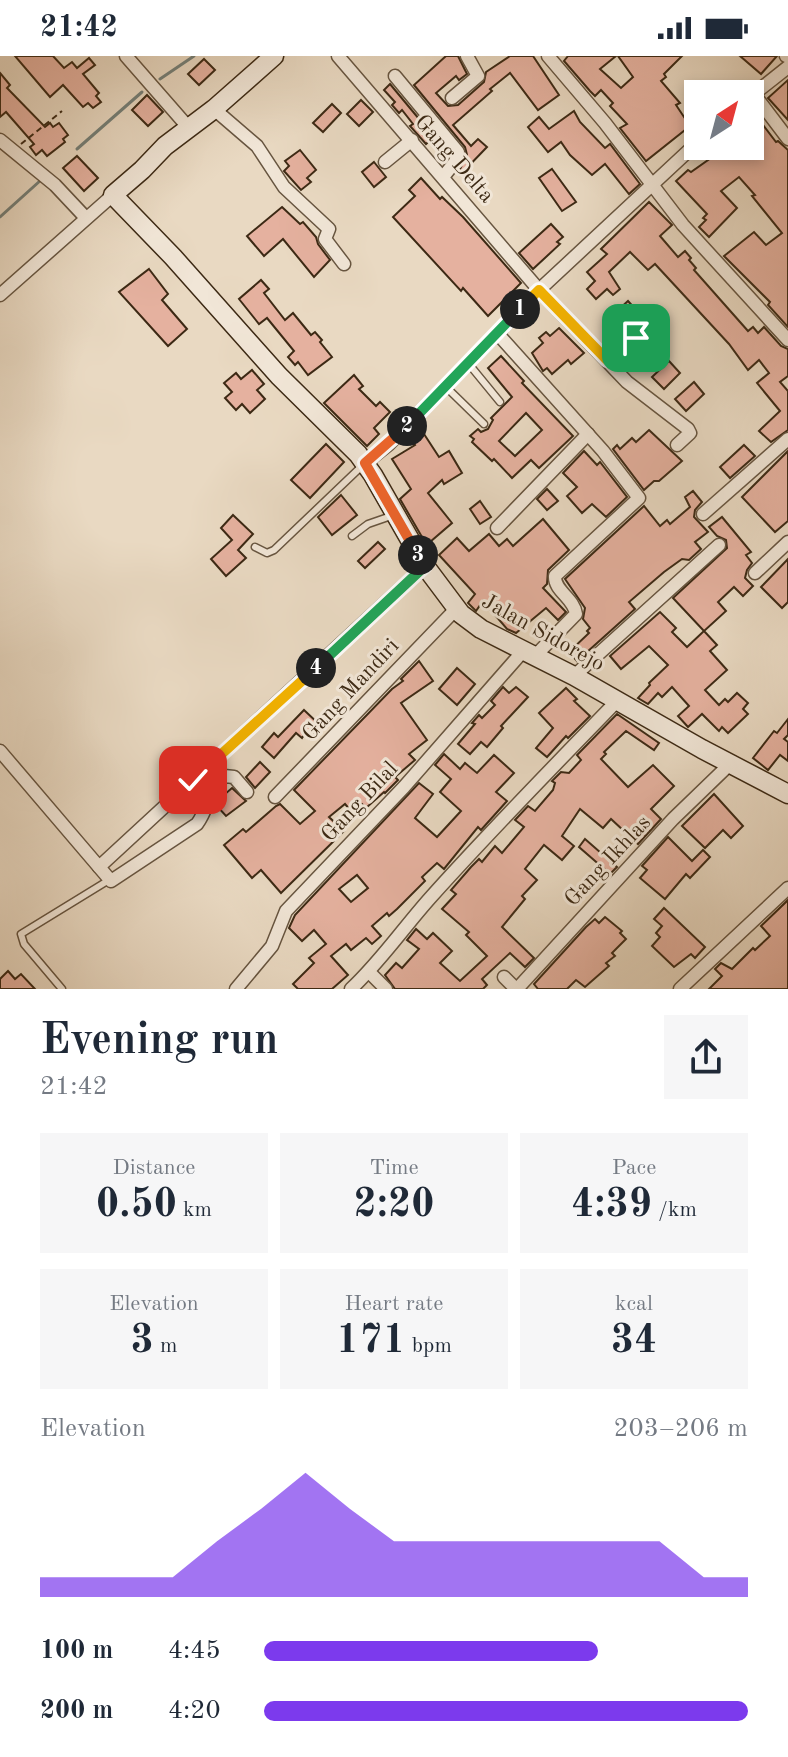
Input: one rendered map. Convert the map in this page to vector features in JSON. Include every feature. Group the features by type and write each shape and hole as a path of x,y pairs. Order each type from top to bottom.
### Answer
{"street":[{"path":"126,56 188,127"},
{"name":"Gang Delta","path":"338,56 539,290 627,382 688,429 690,433 677,445"},
{"path":"452,98 478,76 467,56"},
{"path":"548,56 683,225 788,340"},
{"path":"0,295 270,57"},
{"path":"764,86 788,67"},
{"path":"395,76 458,152 455,162 443,177"},
{"path":"214,109 257,146 284,187 329,229 325,239 344,264"},
{"path":"764,110 788,139"},
{"path":"0,140 55,185 86,218"},
{"path":"385,162 412,140"},
{"path":"365,463 389,444 539,290 684,155"},
{"name":"Jalan Sidorejo","path":"113,195 279,376 365,463 425,566 456,609 481,629 785,789"},
{"path":"497,333 588,434 497,528"},
{"path":"607,360 636,338"},
{"name":"Gang Bilal","path":"236,989 272,946 286,911 530,653 576,614 573,605 555,583 555,576 639,498 588,434"},
{"path":"703,514 788,439"},
{"path":"755,573 788,542"},
{"path":"574,676 719,545"},
{"path":"99,867 425,566"},
{"name":"Gang Mandiri","path":"275,797 456,609"},
{"path":"351,989 369,972 429,899 616,702"},
{"path":"0,751 109,880 118,878 197,824 203,816 210,793 224,776 234,777 247,792"},
{"name":"Gang Ikhlas","path":"504,977 517,989 664,829 731,763"},
{"path":"680,989 788,888"},
{"path":"369,972 386,989"}],"lane":[{"path":"55,185 56,202"},
{"path":"468,363 500,402"},
{"path":"445,386 484,424"},
{"path":"255,547 267,553 274,550 365,463"},
{"path":"352,536 368,524 395,514"},
{"path":"62,989 24,944 21,934 109,880"}],"path":[{"path":"13,150 62,111"}],"building":[{"path":"15,56 53,56 64,68 72,62 77,68 89,58 95,65 83,74 99,93 96,96 101,102 93,108 88,103 83,107 63,85 50,97"},
{"path":"446,56 458,56 467,74 459,80 456,76 436,93 448,106 458,105 484,82 486,72 510,56 533,56 559,95 538,110 510,73 490,89 492,91 453,125 471,146 478,139 487,147 460,175 458,173 467,155 465,147 414,85"},
{"path":"568,56 616,56 600,69 621,88 633,77 618,56 682,56 661,81 680,103 676,105 684,117 684,131 646,161 620,128 627,124 610,106 613,103 601,90 595,96 564,61"},
{"path":"740,56 777,56 761,74"},
{"path":"204,59 215,70 199,85 188,74"},
{"path":"0,73 10,85 7,88 45,127 50,123 53,127 59,123 68,135 63,139 65,142 47,156 42,150 36,155 30,147 34,144 6,112 0,117"},
{"path":"788,80 788,120 768,98"},
{"path":"390,84 434,137 426,144 410,126 413,124 402,110 399,113 392,105 395,102 384,90"},
{"path":"147,95 163,112 148,126 132,110"},
{"path":"361,100 373,112 359,126 347,114"},
{"path":"332,104 341,113 323,132 313,123"},
{"path":"574,111 580,122 605,148 610,144 640,184 629,194 605,164 592,175 561,142 548,152 528,127 539,117 549,129"},
{"path":"764,126 776,142 788,150 788,327 768,305 770,302 724,256 754,232 766,245 782,233 739,177 721,191 737,208 709,237 699,227 707,214 676,181 688,170 691,172 708,160 764,160"},
{"path":"300,150 316,170 307,178 311,182 301,190 284,171 289,166 285,161"},
{"path":"77,156 98,178 84,191 63,168"},
{"path":"374,162 386,177 374,187 362,172"},
{"path":"552,169 576,202 562,211 539,178"},
{"path":"421,178 440,199 442,197 463,217 521,283 488,316 393,217 415,196 409,190"},
{"path":"649,202 672,225 660,236 678,257 685,251 696,268 694,270 748,331 753,327 758,333 764,327 781,346 788,349 788,376 780,382 788,391 788,430 771,442 759,431 780,411 757,383 769,373 759,360 748,370 729,344 655,264 648,270 630,252 609,272 620,289 613,295 607,289 596,299 587,289 595,281 587,272 607,254 601,249"},
{"path":"282,207 300,224 303,222 330,260 314,277 283,239 264,256 247,236"},
{"path":"551,224 563,237 557,242 560,244 533,269 519,253"},
{"path":"149,269 168,294 162,300 187,329 168,346 119,292"},
{"path":"261,280 269,289 264,293 285,320 293,313 311,335 315,332 332,357 308,375 298,362 295,365 288,357 294,351 267,318 259,324 239,299"},
{"path":"628,301 637,311 626,321 617,311"},
{"path":"650,322 662,337 648,349 640,330"},
{"path":"559,328 584,353 571,364 568,360 552,374 547,368 543,371 532,353 543,343 539,338 546,332 550,336"},
{"path":"501,356 524,381 522,383 573,436 539,468 531,460 512,478 472,442 474,439 470,436 478,429 481,432 488,429 493,420 491,418 512,397 488,368","holes":["526,413 542,430 515,456 499,441"]},
{"path":"669,361 680,373 664,389 652,377"},
{"path":"252,370 264,384 257,390 265,399 250,413 242,404 236,410 225,398 232,392 224,383 236,373 241,379"},
{"path":"354,375 363,386 359,389 376,406 380,402 390,412 374,428 379,434 367,446 324,403"},
{"path":"694,382 704,394 686,411 675,399"},
{"path":"649,430 682,461 644,490 613,449 617,445 620,449 632,438 636,442"},
{"path":"424,434 439,457 449,451 462,473 444,484 442,480 428,493 452,523 430,542 422,537 400,499 411,489 392,459 415,445 412,441"},
{"path":"326,444 344,462 310,498 291,480"},
{"path":"744,445 755,456 730,478 720,467"},
{"path":"584,451 597,465 600,462 627,497 606,517 592,504 582,513 567,496 577,487 563,473"},
{"path":"788,451 788,521 775,532 742,497"},
{"path":"547,489 558,501 547,510 537,499"},
{"path":"693,491 702,502 695,510 694,517 708,532 695,542 701,549 689,560 682,559 664,572 629,602 635,609 577,661 569,652 589,633 590,628 583,619 585,608 565,579 644,506 660,526 667,520 670,524 690,507 685,497"},
{"path":"341,495 357,515 332,535 318,517"},
{"path":"480,501 491,517 480,524 470,509"},
{"path":"233,515 253,534 238,550 246,558 226,576 211,559 232,540 221,528"},
{"path":"722,517 751,552 746,555 752,563 745,578 753,586 743,596 734,587 718,602 726,611 704,631 673,598 727,548 726,540 709,527"},
{"path":"543,519 569,550 548,570 547,584 543,588 566,612 558,620 546,608 516,633 507,629 483,601 476,611 468,603 475,594 439,555 457,538 469,551 489,534 499,546 507,539 513,546"},
{"path":"378,542 385,549 365,568 358,561"},
{"path":"788,559 788,602 782,608 761,587"},
{"path":"660,612 676,628 672,632 687,647 704,631 717,645 710,651 727,670 705,690 719,705 725,699 728,702 737,693 748,703 743,709 748,714 728,733 722,727 719,731 702,714 688,727 678,716 689,706 672,687 662,697 658,693 648,704 638,698 668,665 649,646 621,669 610,656"},
{"path":"419,661 433,681 401,703 427,740 409,754 415,760 395,777 398,780 385,793 366,808 362,804 352,812 345,804 329,817 344,831 281,893 261,870 252,878 224,845 243,829 246,832 280,804 300,824 315,811 294,790 403,681 401,679"},
{"path":"457,668 475,684 457,705 439,689"},
{"path":"503,687 509,693 516,687 528,697 501,726 503,728 487,747 481,742 470,754 458,744 479,715 482,718 495,705 491,701"},
{"path":"566,688 590,716 547,757 536,748 553,728 539,713"},
{"path":"304,710 321,726 309,739 296,733 274,758 262,747 274,733 278,737"},
{"path":"617,714 659,743 654,750 626,731 604,752 606,754 601,759 628,787 653,765 674,786 651,809 661,819 638,844 611,819 603,828 580,809 562,836 574,846 562,860 544,845 525,869 537,880 522,896 525,899 502,927 534,958 525,967 510,953 482,979 487,985 483,989 395,989 385,975 396,963 402,968 419,949 407,940 416,929 427,939 433,933 452,951 440,963 460,981 487,956 466,935 469,932 442,909 456,894 451,890 495,846 502,853 524,827 515,820 528,806 535,811 553,790 555,783 552,781 561,772 569,773 581,760 577,755"},
{"path":"788,719 788,735 784,739 788,742 788,761 780,755 768,770 753,758 774,731 777,733"},
{"path":"444,754 460,769 465,763 477,773 494,755 514,773 496,792 507,801 481,830 478,827 444,869 437,863 422,877 425,881 397,909 372,926 381,936 372,944 366,938 351,950 346,944 331,956 348,975 332,989 298,989 293,984 314,963 309,958 326,944 314,930 302,941 289,928 295,915 419,783 433,794 415,818 437,837 461,811 440,792 451,779 435,765","holes":["357,875 368,888 351,902 339,889"]},
{"path":"260,762 270,772 255,788 246,777"},
{"path":"232,788 246,801 226,816 216,805"},
{"path":"714,794 743,826 731,838 723,830 705,848 682,826"},
{"path":"668,837 692,861 703,850 710,857 690,878 686,874 665,899 640,878 647,870 642,866"},
{"path":"585,839 617,867 610,874 579,847"},
{"path":"788,900 788,989 709,989 722,976 715,969 721,963 732,969 770,936 761,926"},
{"path":"664,908 705,947 695,958 691,954 674,967 652,946 660,937 656,933 662,926 654,919"},
{"path":"605,917 622,931 620,933 626,939 612,953 615,956 606,963 609,966 585,987 576,980 567,989 538,989 534,984 586,927 595,919 599,923"},
{"path":"8,971 15,979 21,974 35,989 0,989 0,979"}],"waterway":[{"path":"160,79 194,56"},
{"path":"77,149 142,92"},
{"path":"0,217 41,180"}],"route":[{"path":"193,780 425,566 365,463 389,444 539,290 607,360 636,338"}]}
